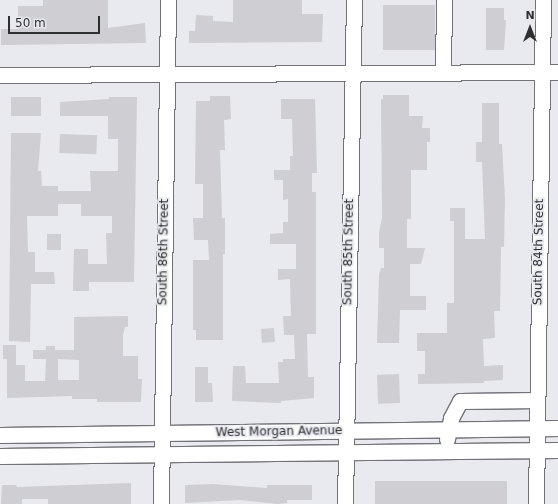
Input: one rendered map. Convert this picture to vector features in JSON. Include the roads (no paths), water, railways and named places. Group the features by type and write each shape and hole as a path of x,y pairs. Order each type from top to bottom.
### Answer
{"street":[{"name":"South 86th Street","path":"161,504 168,0"},
{"name":"South 85th Street","path":"345,504 354,0"},
{"path":"443,72 444,0"},
{"name":"South 84th Street","path":"536,504 543,0"},
{"path":"0,75 558,72"},
{"path":"447,452 448,429 460,401 537,400"},
{"name":"West Morgan Avenue","path":"0,435 558,428"},
{"name":"West Morgan Avenue","path":"0,456 558,450"}]}
